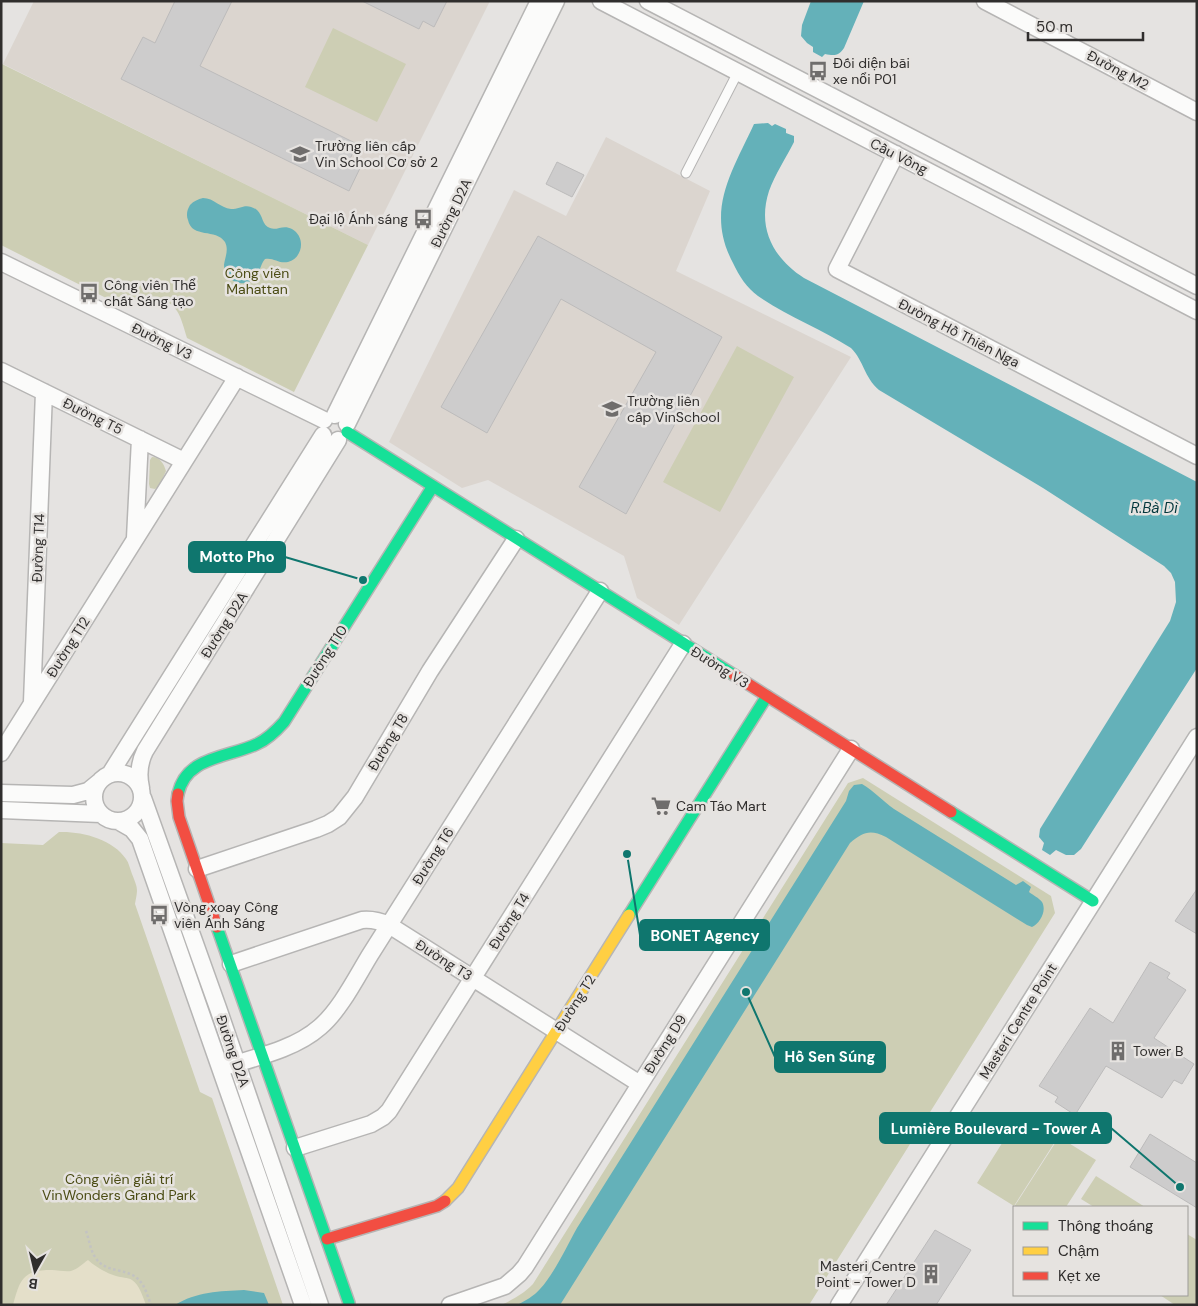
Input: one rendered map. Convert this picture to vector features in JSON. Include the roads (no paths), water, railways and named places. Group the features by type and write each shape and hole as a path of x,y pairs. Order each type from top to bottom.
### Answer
{"street":[{"name":"Đường D2A","path":"1,793 73,795 88,790 105,778 336,428 539,1"},
{"name":"Đường D2A","path":"303,1305 142,793 140,763 145,751 336,428 556,1"},
{"name":"Cầu Vồng","path":"601,1 1197,311"},
{"name":"Cầu Vồng","path":"648,1 1197,286"},
{"name":"Đường M2","path":"985,1 1197,112"},
{"name":"Đường Hồ Thiên Nga","path":"896,154 837,269 1197,456"},
{"name":"Đường V3","path":"1,262 237,377 336,428 433,486 1093,901"},
{"name":"Đường T5","path":"1,371 184,461"},
{"name":"Đường T12","path":"1,753 237,377"},
{"name":"Đường T14","path":"32,704 44,392"},
{"name":"Đường T12","path":"135,540 140,440"},
{"name":"Đường T10","path":"197,869 177,808 176,799 181,782 192,768 255,745 266,739 284,722 433,486"},
{"name":"Đường T8","path":"197,869 316,829 328,824 348,807 430,671 516,539"},
{"name":"Đường T6","path":"229,1066 302,1040 322,1026 337,1007 600,591"},
{"name":"Đường T4","path":"295,1148 371,1124 384,1117 683,644"},
{"name":"Đường T2","path":"326,1239 437,1206 448,1199 458,1188 767,696"},
{"name":"Masteri Centre Point","path":"838,1305 1197,737"},
{"name":"Đường D9","path":"450,1305 505,1286 525,1267 851,749"},
{"path":"120,773 127,774 136,780 142,793 142,805 136,814 128,820 118,822 107,819 101,814 95,804 95,789 105,778 120,773"},
{"path":"1,810 101,814"},
{"name":"Đường D2A","path":"118,822 132,829 140,839 320,1305"},
{"path":"197,869 349,1303"},
{"name":"Đường T3","path":"230,964 362,920 372,919 389,925 640,1084"}],"lane":[{"path":"686,173 738,72"}],"water":[{"path":"811,1 864,1 844,48 838,54 825,54 822,57 813,52 813,47 801,36 802,25"},
{"name":"R.Bà Dì","path":"768,123 772,126 775,124 786,129 786,133 794,136 794,142 777,172 769,191 765,217 770,241 776,251 793,270 804,278 1197,482 1197,668 1081,849 1074,855 1066,855 1056,850 1050,855 1042,850 1044,843 1039,837 1040,829 1170,621 1176,602 1175,582 1171,573 1164,566 1043,488 879,390 870,380 859,358 851,348 754,293 735,268 725,244 721,226 722,208 730,175 754,124"},
{"path":"203,198 231,209 250,206 259,212 267,227 273,229 286,227 292,229 301,242 300,252 293,260 288,262 265,259 254,279 244,283 234,281 224,268 227,251 225,242 216,235 199,232 190,226 187,216 188,209 196,200"},
{"path":"862,784 894,809 1016,885 1023,881 1031,887 1029,892 1041,901 1043,905 1044,909 1040,920 1032,927 1027,925 886,837 871,832 855,839 850,843 560,1305 517,1305 535,1294 550,1276 577,1228 846,801 849,791 854,785"},
{"path":"244,1290 264,1293 269,1305 175,1305 200,1295"}],"place":[{"name":"Đối diện bãi xe nổi P01","path":"818,71"},
{"name":"Trường liên cấp Vin School Cơ sở 2","path":"300,154"},
{"name":"Đại lộ Ánh sáng","path":"423,219"},
{"name":"Công viên Thể chất Sáng tạo","path":"89,293"},
{"name":"Trường liên cấp VinSchool","path":"612,409"},
{"name":"Motto Pho","path":"363,580"},
{"name":"Cam Táo Mart","path":"661,806"},
{"name":"BONET Agency","path":"627,854"},
{"name":"Vòng xoay Công viên Ánh Sáng","path":"159,915"},
{"name":"Hồ Sen Súng","path":"746,992"},
{"name":"Tower B","path":"1118,1051"},
{"name":"Lumière Boulevard - Tower A","path":"1180,1187"},
{"name":"Masteri Centre Point - Tower D","path":"931,1274"}],"park label":[{"name":"Công viên Mahattan","path":"257,282"},
{"name":"Công viên giải trí VinWonders Grand Park","path":"119,1188"}]}
